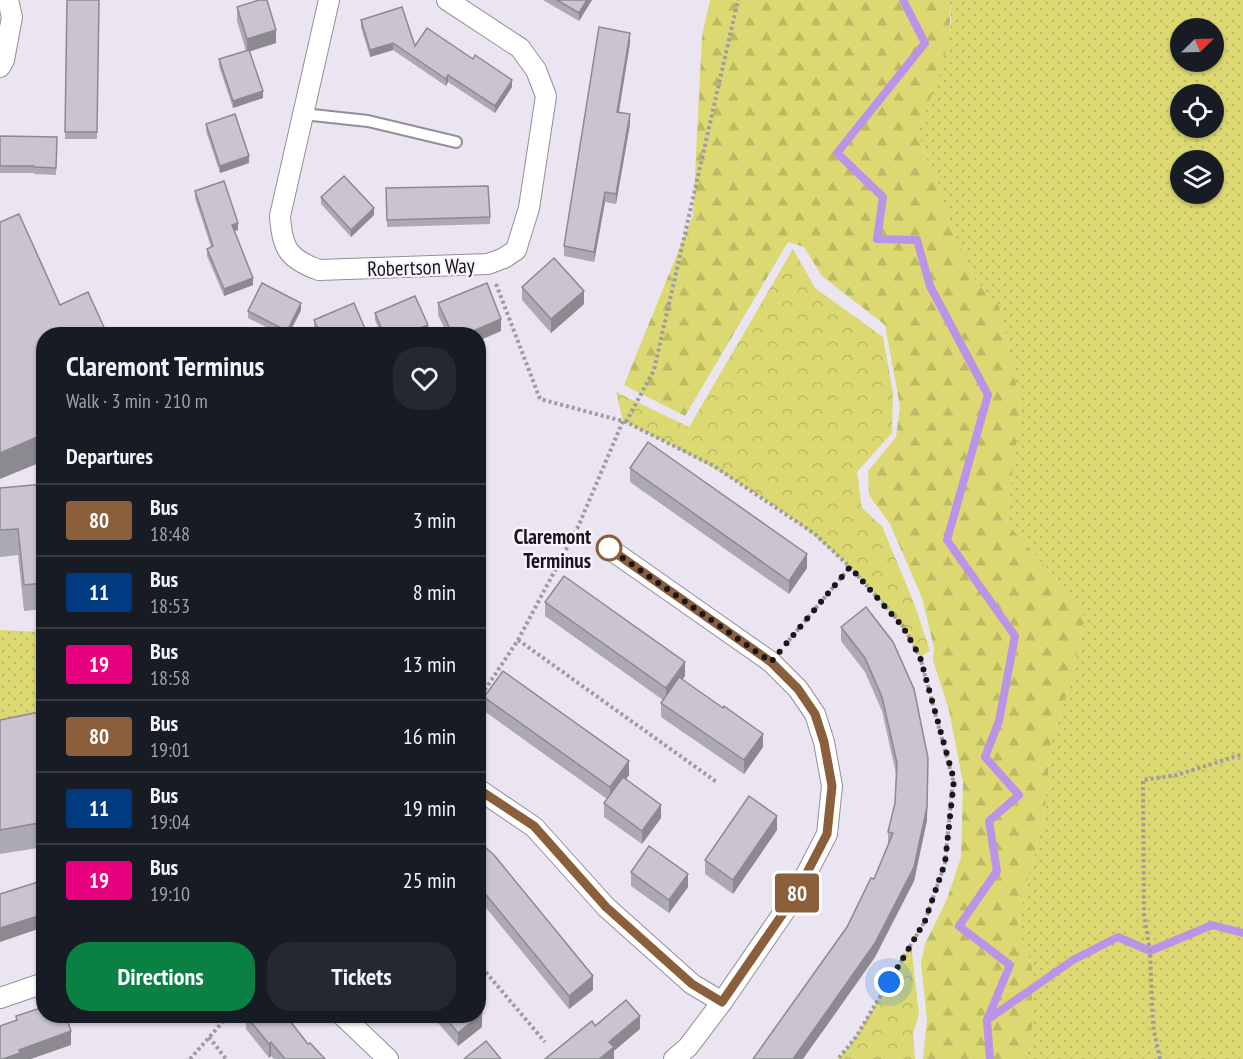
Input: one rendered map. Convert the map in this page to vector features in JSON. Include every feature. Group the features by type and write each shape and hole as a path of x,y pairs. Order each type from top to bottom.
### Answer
{"street":[{"path":"0,67 4,60 12,17 8,0"},
{"name":"Robertson Way","path":"329,0 280,216 281,235 288,253 304,265 319,270 488,264 516,250 529,208 546,96 536,70 520,48 447,0"},
{"path":"607,547 771,662 798,689 815,714 824,742 832,786 827,834 795,896 722,1002 688,1047 674,1059"},
{"path":"486,794 534,826 606,907 692,984 722,1002"},
{"path":"0,998 36,986"},
{"path":"350,1023 388,1059"}],"lane":[{"path":"303,114 368,121 456,142"}],"path":[{"path":"486,688 518,640 578,527 625,421 654,370 738,0"},
{"path":"488,264 540,399 625,421 714,466 815,534 850,567 903,627 920,657 954,780 945,863 925,921 856,1037 838,1059"},
{"path":"771,662 850,567"},
{"path":"518,640 718,783"},
{"path":"1160,1059 1153,1026 1150,951 1144,915 1143,780 1177,775 1243,754"},
{"path":"486,973 544,1042"},
{"path":"190,1059 222,1023"},
{"path":"209,1037 226,1059"}],"green space":[{"path":"710,0 950,0 946,52 917,132 936,177 951,227 974,278 999,306 1021,406 1006,522 1056,579 1085,618 1070,686 1051,742 1044,820 1025,888 1018,927 1032,967 1032,1027 1027,1059 923,1059 927,1019 921,963 925,944 947,899 961,857 963,783 949,710 933,660 934,648 922,598 890,524 869,495 868,471 896,437 900,406 885,325 822,276 804,247 788,242 685,416 624,385 693,215 702,36"},
{"path":"950,0 1243,0 1243,1059 1027,1059 1032,1027 1032,967 1018,928 1025,888 1044,820 1051,742 1070,686 1085,618 1056,579 1006,522 1021,406 999,306 974,278 951,227 936,177 917,132 931,95 951,24"},
{"path":"793,249 815,288 883,337 893,393 892,433 857,472 862,508 882,526 914,603 930,651 920,657 894,617 863,580 828,547 790,517 750,490 666,442 623,421 616,392 689,427"},
{"path":"0,630 36,632 36,741 0,773"},
{"path":"911,944 919,1014 913,1034 915,1059 838,1059 856,1037"}],"building":[{"path":"67,0 99,0 97,132 65,132"},
{"path":"259,0 267,0 276,30 247,39 237,7"},
{"path":"557,0 587,0 579,13"},
{"path":"402,7 415,46 427,28 473,59 475,55 512,80 495,106 448,75 446,79 393,43 370,50 361,20"},
{"path":"599,27 630,33 617,112 630,114 616,194 605,192 594,252 564,246"},
{"path":"249,50 263,91 233,101 219,59"},
{"path":"235,114 249,156 220,166 206,124"},
{"path":"0,136 57,137 56,168 0,166"},
{"path":"344,176 374,208 351,230 321,197"},
{"path":"224,181 238,223 232,225 253,278 224,289 207,249 213,246 195,191"},
{"path":"488,186 490,217 387,220 386,188"},
{"path":"19,214 60,305 88,292 104,327 36,327 36,437 0,453 0,222"},
{"path":"554,258 584,291 551,319 522,287"},
{"path":"262,283 301,303 289,327 279,327 248,311"},
{"path":"487,283 501,319 482,327 449,327 438,303"},
{"path":"415,296 428,325 381,327 375,313"},
{"path":"354,303 364,327 317,327 314,320"},
{"path":"648,442 807,554 789,581 630,468"},
{"path":"36,485 36,584 24,585 18,529 0,530 0,488"},
{"path":"564,576 685,662 666,688 545,602"},
{"path":"866,607 893,642 914,689 928,758 927,807 914,867 875,943 793,1059 753,1059 847,927 871,878 874,879 893,833 888,832 895,803 897,763 882,697 865,658 841,627"},
{"path":"503,671 629,761 610,787 486,698 486,694"},
{"path":"679,677 763,734 744,760 661,703"},
{"path":"36,713 36,823 0,830 0,720"},
{"path":"623,777 661,805 642,831 604,803"},
{"path":"749,796 777,816 733,880 705,860"},
{"path":"649,846 688,874 669,900 631,872"},
{"path":"486,848 593,976 569,996 486,895"},
{"path":"36,883 36,917 0,928 0,894"},
{"path":"626,1000 640,1016 609,1042 614,1047 599,1059 545,1059 592,1021 595,1026"},
{"path":"36,1010 36,1023 68,1023 71,1031 0,1059 0,1026 17,1020 16,1016"},
{"path":"252,1023 292,1023 308,1044 310,1043 325,1059 285,1059 271,1042 269,1044"},
{"path":"450,1023 470,1023 458,1033"},
{"path":"486,1041 501,1059 464,1059"}],"waterway":[{"path":"903,0 925,43 837,153 883,197 877,239 917,240 930,286 988,395 947,540 1015,636 999,721 985,757 1019,795 989,821 997,871 959,926 1010,965 987,1020 990,1059"},
{"path":"987,1020 1073,960 1118,937 1150,951 1212,925 1243,933"}],"bus line":[{"name":"80","path":"486,794 534,826 606,907 692,984 722,1002 795,896 827,834 832,786 824,742 815,714 798,689 771,662 607,547"}],"place":[{"name":"Claremont Terminus","path":"609,548"}],"route":[{"path":"609,548 607,547 771,662 850,567 903,627 920,657 954,780 945,863 925,921 889,982"}]}
